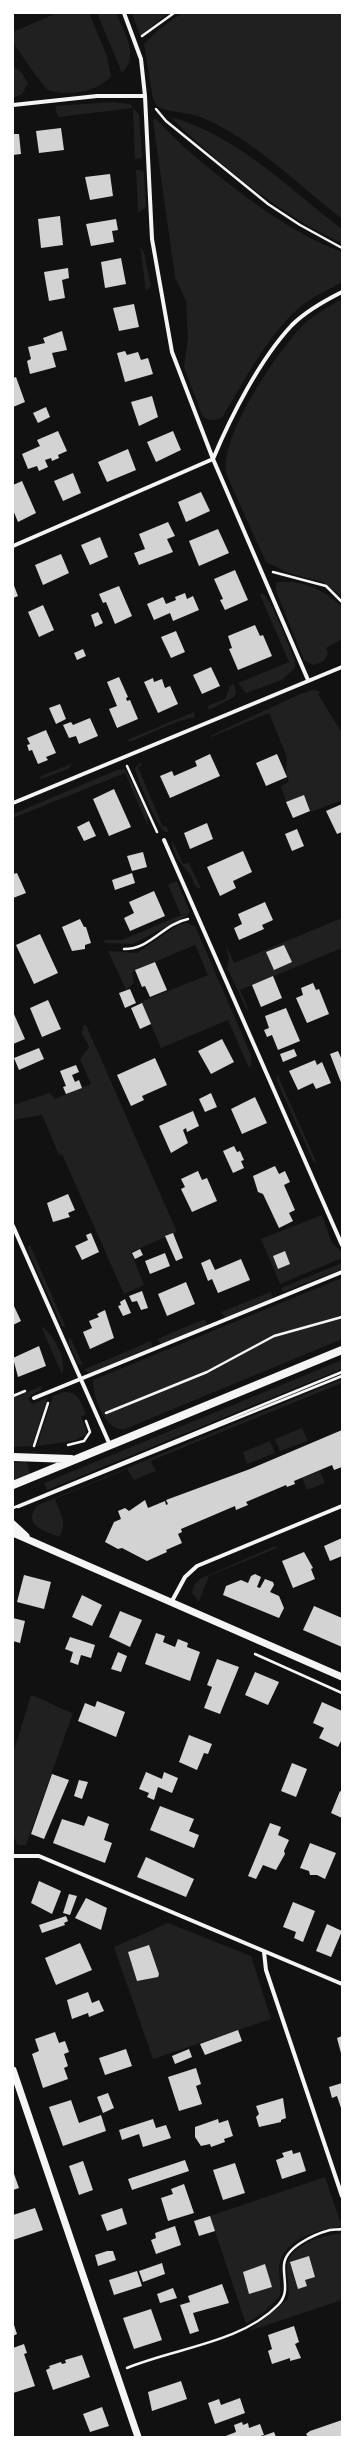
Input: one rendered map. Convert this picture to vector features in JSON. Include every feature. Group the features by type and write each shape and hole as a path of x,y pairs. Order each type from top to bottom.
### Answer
{"main road":[{"path":"13,1485 342,1350"},
{"path":"13,1457 74,1459"}],"street":[{"path":"124,13 141,59 145,96 152,239 162,305 172,352 213,458 308,680"},
{"path":"13,105 97,96 145,96"},
{"path":"13,546 213,458 221,439 267,356 292,325 319,303 342,292"},
{"path":"13,803 122,756 342,667"},
{"path":"164,840 342,1245"},
{"path":"13,1226 110,1445"},
{"path":"34,1398 52,1392 342,1272"},
{"path":"172,1601 185,1577 197,1566 342,1506"},
{"path":"13,1524 29,1539"},
{"path":"13,1533 172,1601 342,1677"},
{"path":"13,1856 39,1856 342,1984"},
{"path":"264,1952 266,1970 342,2196"},
{"path":"13,2070 138,2437"}],"path":[{"path":"135,44 146,32 174,13"},
{"path":"145,96 166,121 268,204 300,225 342,248"},
{"path":"260,569 326,586 342,602"},
{"path":"122,756 157,832 164,840"},
{"path":"124,949 140,948 175,924 187,919 199,919"},
{"path":"62,1447 84,1441 90,1432 86,1420 207,1372 274,1336 342,1317"},
{"path":"13,1508 342,1372"},
{"path":"13,1508 342,1376"},
{"path":"41,1448 34,1448 52,1392"},
{"path":"116,2372 252,2326 283,2299 286,2292 284,2264 288,2255 307,2239 332,2229 342,2229"}],"shaded area":[{"path":"57,13 89,13 107,56 111,76 99,86 82,92 73,93 48,90 23,58 13,40 13,32"},
{"path":"97,13 116,13 126,36 129,44 130,59 122,73"},
{"path":"132,13 168,13 140,36"},
{"path":"182,13 342,13 342,219 276,164 222,127 203,118 158,107 153,99 144,44 158,30"},
{"path":"13,66 21,72 28,83 22,94 13,98"},
{"path":"112,102 130,104 139,115 142,158 135,159 133,108 58,117 55,106"},
{"path":"170,117 194,125 218,136 261,164 342,229 342,243 295,218 251,187"},
{"path":"155,118 192,154 244,196 303,234 342,252 342,282 305,303 288,319 266,345 222,418 216,420 208,419 202,415 184,367 188,338 186,301 175,277 153,121"},
{"path":"136,170 141,170 144,172 146,207 138,213"},
{"path":"140,246 144,253 151,286 146,291"},
{"path":"342,299 342,597 323,582 289,573 266,562 227,476 226,460 231,440 240,418 267,372 281,352 306,322"},
{"path":"276,583 297,583 314,587 342,607 342,639 326,648 328,654 324,661 313,665 304,660 276,591"},
{"path":"262,593 271,604 280,624 295,660 295,668 282,680 246,693 238,683 289,662 260,595"},
{"path":"234,684 236,693 234,697 209,710 207,706 225,699 230,686"},
{"path":"313,690 321,692 318,694 342,733 342,800 311,812 304,795 286,802 281,786 289,782 286,772 287,757 269,713 211,737 210,736 300,694"},
{"path":"194,712 195,717 176,722 130,742 127,740"},
{"path":"73,763 68,769 41,779 39,777"},
{"path":"140,763 142,765 138,767 163,827 166,826 169,832 165,832 161,828 143,792 135,768"},
{"path":"125,769 147,814 148,826 125,773 13,818 13,814 117,770"},
{"path":"172,840 183,864 189,863 201,889 195,885 190,874 178,858 172,845"},
{"path":"177,881 190,912 187,916 133,944 105,943 104,940 122,940 181,915 168,885"},
{"path":"342,918 342,948 240,990 249,1011 247,1010 227,968 229,958 225,943 234,963"},
{"path":"186,923 195,926 251,1055 251,1065 249,1068 228,1020 161,1048 141,1002 208,975 195,945 135,970 132,973 134,983 126,990 108,951 137,953 178,925"},
{"path":"86,1025 177,1232 131,1252 144,1285 124,1294 62,1154 59,1155 42,1115 13,1120 13,1105 50,1093 55,1099 91,1084 80,1059 89,1048 82,1034 83,1026"},
{"path":"277,1074 316,1163 313,1161 277,1081"},
{"path":"322,1215 331,1241 342,1253 342,1258 280,1284 261,1239"},
{"path":"30,1245 66,1328 62,1326 29,1253 28,1247"},
{"path":"342,1263 342,1269 283,1292 281,1288"},
{"path":"342,1278 342,1339 125,1429 118,1429 106,1420 95,1395 93,1380"},
{"path":"271,1292 272,1298 225,1318 221,1312"},
{"path":"205,1319 207,1325 161,1344 157,1339"},
{"path":"41,1326 46,1330 58,1347 63,1361 62,1374"},
{"path":"70,1337 83,1365 78,1364 68,1342"},
{"path":"151,1341 152,1347 90,1373 83,1370"},
{"path":"342,1360 342,1369 47,1490 44,1483"},
{"path":"342,1379 342,1383 155,1459 151,1461 156,1471 134,1480 127,1469 55,1499 61,1513 63,1523 62,1532 59,1537 41,1530 33,1522 33,1512 38,1505"},
{"path":"42,1386 41,1390 32,1394 28,1399 32,1404 47,1398 32,1446 13,1447 13,1398"},
{"path":"64,1392 73,1393 81,1402 86,1414 81,1417 86,1429 86,1435 73,1441 37,1446 53,1396"},
{"path":"302,1428 308,1441 280,1451 275,1439"},
{"path":"270,1441 275,1453 247,1464 243,1452"},
{"path":"27,1462 30,1475 13,1482 13,1463"},
{"path":"320,1471 325,1483 307,1490 302,1478"},
{"path":"275,1546 277,1548 209,1576 199,1601 192,1593 194,1585 200,1579"},
{"path":"31,1695 73,1713 26,1845 17,1845 13,1834 13,1754"},
{"path":"168,1923 251,1956 271,2019 153,2059 114,1947"},
{"path":"325,2177 342,2227 315,2232 305,2236 290,2247 280,2262 280,2296 264,2312 246,2324 210,2216"},
{"path":"335,2234 342,2234 342,2300 249,2331 288,2299 289,2291 287,2268 288,2260 292,2254 298,2248 312,2240"}],"building":[{"path":"61,128 64,150 39,153 36,131"},
{"path":"13,134 19,134 21,154 13,155"},
{"path":"110,174 113,196 90,200 85,177"},
{"path":"60,216 63,245 41,248 38,219"},
{"path":"116,219 118,230 112,231 114,242 91,246 86,224"},
{"path":"121,258 126,284 105,288 101,262"},
{"path":"68,268 69,278 62,280 65,298 49,301 44,272"},
{"path":"134,304 139,327 119,331 113,308"},
{"path":"62,331 67,350 52,353 56,367 30,374 27,361 31,359 28,347 45,343 43,338"},
{"path":"125,351 127,355 138,352 141,360 148,358 153,374 125,382 117,353"},
{"path":"16,377 25,402 13,407 13,378"},
{"path":"152,396 158,417 139,426 131,402"},
{"path":"46,407 50,417 38,423 33,413"},
{"path":"58,431 67,451 58,455 59,458 52,461 51,458 45,460 48,467 39,471 37,466 28,469 22,454 40,446 37,440"},
{"path":"173,431 181,450 156,462 147,442"},
{"path":"128,449 136,470 107,482 98,462"},
{"path":"73,473 81,493 63,501 54,481"},
{"path":"22,481 36,513 18,522 13,510 13,485"},
{"path":"201,492 210,511 186,522 178,502"},
{"path":"168,522 175,536 167,539 173,552 139,565 134,553 145,549 139,534"},
{"path":"218,529 229,553 199,566 189,541"},
{"path":"100,537 108,557 90,565 81,545"},
{"path":"61,554 69,573 43,585 35,565"},
{"path":"235,570 248,600 225,610 220,600 223,599 214,579"},
{"path":"13,583 18,596 13,598"},
{"path":"119,586 132,616 115,624 106,602 103,603 99,594"},
{"path":"185,593 187,599 193,596 199,610 173,621 170,613 154,620 147,604 163,597 166,604 176,600 175,597"},
{"path":"43,605 54,630 39,637 28,612"},
{"path":"98,612 103,623 95,627 91,615"},
{"path":"255,625 260,636 263,635 272,656 238,670 229,649 232,648 228,636"},
{"path":"176,631 185,652 171,658 161,637"},
{"path":"83,649 86,656 77,660 74,653"},
{"path":"211,667 220,686 202,694 193,675"},
{"path":"119,677 128,697 126,698 127,701 130,700 138,719 117,728 109,709 117,706 107,682"},
{"path":"153,678 154,682 162,679 165,688 170,686 178,704 158,713 144,682"},
{"path":"60,704 66,719 56,724 49,708"},
{"path":"90,718 98,736 79,744 76,736 69,738 63,725 71,722 73,725"},
{"path":"46,730 56,753 46,757 48,760 38,764 32,750 29,751 27,745 30,744 27,738"},
{"path":"210,754 220,776 170,798 160,776 172,771 174,776 197,766 195,761"},
{"path":"277,754 287,777 266,786 256,763"},
{"path":"114,789 131,827 109,836 93,799"},
{"path":"304,795 310,811 293,818 286,802"},
{"path":"342,804 342,832 337,834 326,811"},
{"path":"89,821 96,836 84,841 77,827"},
{"path":"207,823 213,839 190,849 184,833"},
{"path":"297,829 304,846 292,851 285,834"},
{"path":"243,851 252,872 233,881 236,888 220,896 207,867"},
{"path":"143,852 147,867 132,871 127,856"},
{"path":"17,873 26,893 13,898 13,874"},
{"path":"132,873 135,883 115,890 112,880"},
{"path":"154,891 165,916 130,931 124,918 134,913 129,902"},
{"path":"265,902 273,920 262,925 264,929 239,940 234,928 242,924 238,914"},
{"path":"80,919 84,927 86,927 91,943 85,945 85,949 72,951 62,927"},
{"path":"40,934 58,973 34,984 16,945"},
{"path":"284,945 292,962 274,970 266,952"},
{"path":"155,962 167,990 150,997 145,986 142,987 135,970"},
{"path":"273,976 282,998 261,1007 252,985"},
{"path":"313,983 316,990 319,989 329,1014 307,1023 296,998 303,995 301,988"},
{"path":"130,989 136,1003 125,1008 119,993"},
{"path":"48,1000 61,1029 42,1037 30,1008"},
{"path":"142,1003 151,1024 140,1029 131,1008"},
{"path":"286,1008 300,1041 278,1050 272,1035 267,1037 264,1030 269,1028 265,1016"},
{"path":"13,1012 25,1039 13,1044"},
{"path":"222,1039 234,1062 211,1074 198,1051"},
{"path":"39,1048 44,1059 19,1070 14,1058"},
{"path":"294,1049 297,1056 283,1062 280,1054"},
{"path":"338,1051 342,1060 342,1085 330,1054"},
{"path":"155,1058 167,1085 142,1096 144,1100 131,1106 117,1075"},
{"path":"315,1060 317,1065 322,1062 331,1083 316,1089 313,1083 298,1090 289,1071"},
{"path":"76,1065 79,1072 72,1075 75,1082 79,1080 82,1088 66,1094 63,1087 66,1086 60,1071"},
{"path":"211,1093 217,1107 205,1112 199,1099"},
{"path":"255,1097 267,1123 242,1134 231,1109"},
{"path":"193,1111 199,1126 187,1132 186,1128 183,1130 188,1143 171,1153 159,1126"},
{"path":"234,1146 237,1152 240,1151 244,1160 241,1161 244,1168 233,1173 223,1151"},
{"path":"275,1166 279,1174 285,1171 290,1182 284,1185 295,1210 289,1213 293,1221 279,1228 263,1194 258,1192 253,1176"},
{"path":"198,1171 202,1180 207,1178 217,1201 192,1212 181,1189 185,1187 181,1179"},
{"path":"68,1194 75,1210 68,1213 70,1217 53,1222 47,1203"},
{"path":"91,1233 99,1252 82,1260 75,1246 88,1240 86,1235"},
{"path":"173,1233 183,1258 176,1261 165,1236"},
{"path":"140,1249 143,1255 135,1259 132,1253"},
{"path":"285,1251 290,1264 278,1269 273,1256"},
{"path":"165,1253 170,1266 150,1274 145,1261"},
{"path":"210,1259 215,1270 241,1259 250,1280 218,1293 212,1279 208,1281 201,1263"},
{"path":"186,1282 195,1304 167,1316 158,1294"},
{"path":"142,1291 148,1308 141,1310 137,1301 132,1302 129,1296"},
{"path":"125,1299 131,1313 123,1316 118,1306 121,1305 120,1302"},
{"path":"13,1304 21,1321 13,1325"},
{"path":"105,1310 114,1338 90,1349 83,1332 92,1328 89,1321 99,1317 97,1314"},
{"path":"39,1346 46,1366 18,1377 13,1358"},
{"path":"342,1430 342,1467 334,1470 332,1465 294,1481 295,1484 287,1487 286,1485 246,1502 248,1505 236,1510 235,1506 181,1529 182,1532 178,1534 182,1543 166,1550 167,1552 147,1561 122,1548 118,1549 105,1542 114,1522 121,1519 118,1511 125,1508 129,1511 145,1500 148,1508 165,1501 166,1505 168,1504 166,1500 250,1469"},
{"path":"342,1538 342,1556 330,1561 324,1546"},
{"path":"304,1552 313,1568 311,1569 315,1579 293,1588 282,1561"},
{"path":"255,1574 261,1577 257,1587 260,1588 265,1579 273,1582 274,1585 270,1592 279,1596 284,1608 279,1618 223,1595 226,1586 241,1580 248,1583 251,1576"},
{"path":"24,1575 51,1582 44,1609 17,1602"},
{"path":"82,1595 102,1605 92,1626 72,1617"},
{"path":"314,1606 342,1618 342,1647 303,1630"},
{"path":"120,1611 142,1620 130,1647 109,1637"},
{"path":"13,1618 25,1621 20,1643 13,1641"},
{"path":"156,1633 165,1636 163,1642 175,1647 178,1639 188,1643 187,1647 200,1652 190,1681 145,1664"},
{"path":"70,1637 95,1645 91,1658 81,1655 78,1665 70,1662 73,1652 65,1649"},
{"path":"118,1652 127,1656 121,1672 111,1669"},
{"path":"217,1659 239,1667 220,1714 204,1708 212,1687 207,1685"},
{"path":"255,1672 279,1682 268,1705 245,1695"},
{"path":"97,1701 125,1712 116,1737 78,1721 85,1703 95,1707"},
{"path":"322,1702 342,1711 342,1739 338,1747 319,1738 324,1728 313,1723"},
{"path":"189,1735 212,1744 208,1754 204,1753 197,1770 179,1762"},
{"path":"292,1763 307,1769 296,1797 281,1791"},
{"path":"146,1772 162,1779 164,1772 178,1778 172,1793 158,1787 154,1800 147,1797 149,1793 139,1789"},
{"path":"52,1774 69,1780 44,1839 31,1834"},
{"path":"79,1780 88,1782 82,1799 74,1796"},
{"path":"340,1791 342,1792 342,1818 331,1813"},
{"path":"160,1806 194,1819 189,1831 199,1835 194,1848 150,1830"},
{"path":"88,1816 109,1824 104,1840 112,1843 105,1863 53,1843 62,1819 84,1826"},
{"path":"270,1823 281,1827 278,1835 289,1840 284,1851 285,1854 276,1870 263,1865 256,1879 248,1876"},
{"path":"310,1843 336,1853 325,1879 317,1875 310,1875 309,1871 300,1868"},
{"path":"146,1857 194,1879 186,1897 137,1877"},
{"path":"39,1881 61,1891 52,1914 31,1903"},
{"path":"69,1894 77,1896 70,1915 63,1913"},
{"path":"86,1898 107,1908 101,1930 75,1918"},
{"path":"293,1902 315,1911 303,1942 294,1938 296,1932 283,1927"},
{"path":"66,1916 68,1921 64,1923 65,1925 42,1933 39,1925"},
{"path":"327,1924 342,1931 331,1957 316,1951"},
{"path":"80,1943 92,1970 56,1985 45,1958"},
{"path":"149,1945 159,1974 158,1977 137,1981 128,1952"},
{"path":"88,1992 92,2003 99,2000 104,2011 89,2017 88,2013 72,2019 67,2000"},
{"path":"238,2030 242,2041 205,2055 200,2044"},
{"path":"55,2032 59,2043 65,2041 69,2052 64,2054 68,2066 64,2068 68,2079 43,2088 32,2054 39,2051 35,2039"},
{"path":"342,2036 342,2057 337,2038"},
{"path":"126,2049 132,2066 105,2075 99,2058"},
{"path":"189,2049 192,2057 175,2064 172,2056"},
{"path":"196,2068 201,2084 196,2086 202,2104 179,2111 168,2077"},
{"path":"342,2083 342,2111 337,2096 332,2098 329,2087"},
{"path":"108,2093 114,2108 103,2113 97,2097"},
{"path":"283,2098 286,2118 281,2120 281,2122 259,2127 256,2117 259,2114 256,2106"},
{"path":"71,2100 79,2123 101,2115 106,2131 63,2146 49,2107"},
{"path":"153,2119 156,2128 166,2125 171,2138 143,2147 139,2134 122,2140 119,2130"},
{"path":"218,2119 219,2123 228,2120 233,2136 224,2139 225,2142 211,2147 210,2144 201,2146 195,2137 195,2127"},
{"path":"292,2150 293,2154 300,2152 306,2171 282,2179 276,2160 284,2157 282,2153"},
{"path":"185,2160 189,2171 132,2190 128,2179"},
{"path":"83,2161 93,2190 79,2195 69,2166"},
{"path":"235,2163 245,2193 223,2200 213,2170"},
{"path":"13,2171 19,2188 13,2190"},
{"path":"184,2184 194,2213 168,2221 161,2198 173,2194 171,2189"},
{"path":"35,2208 43,2230 13,2240 13,2215"},
{"path":"122,2208 127,2224 107,2231 101,2215"},
{"path":"210,2216 215,2231 199,2236 194,2221"},
{"path":"175,2226 181,2245 156,2254 151,2240 156,2238 155,2233"},
{"path":"107,2251 113,2251 116,2260 98,2266 95,2255"},
{"path":"309,2256 315,2277 305,2280 307,2286 298,2289 290,2262"},
{"path":"162,2263 165,2274 143,2282 139,2271"},
{"path":"265,2264 272,2287 249,2294 243,2272"},
{"path":"137,2271 142,2286 114,2295 109,2280"},
{"path":"222,2284 229,2303 193,2313 199,2331 190,2334 180,2305 190,2302 188,2296"},
{"path":"173,2288 177,2298 160,2303 157,2294"},
{"path":"151,2309 162,2340 134,2349 123,2318"},
{"path":"13,2322 17,2334 13,2336"},
{"path":"294,2326 299,2342 295,2344 301,2358 290,2361 290,2358 272,2364 268,2351 272,2349 268,2335"},
{"path":"24,2344 27,2353 24,2354 35,2386 13,2393 13,2348"},
{"path":"82,2355 90,2377 53,2390 46,2370 50,2368 49,2366 61,2362 62,2364 66,2363 65,2360"},
{"path":"181,2381 187,2399 152,2411 148,2392"},
{"path":"240,2398 245,2413 215,2424 208,2403 219,2399 221,2405"},
{"path":"102,2407 109,2426 90,2432 83,2414"},
{"path":"342,2420 342,2437 308,2437 306,2434 310,2431"},
{"path":"242,2422 243,2425 248,2423 249,2428 260,2424 264,2435 257,2437 223,2437 236,2432 234,2425"},
{"path":"274,2432 276,2437 260,2437"}]}
